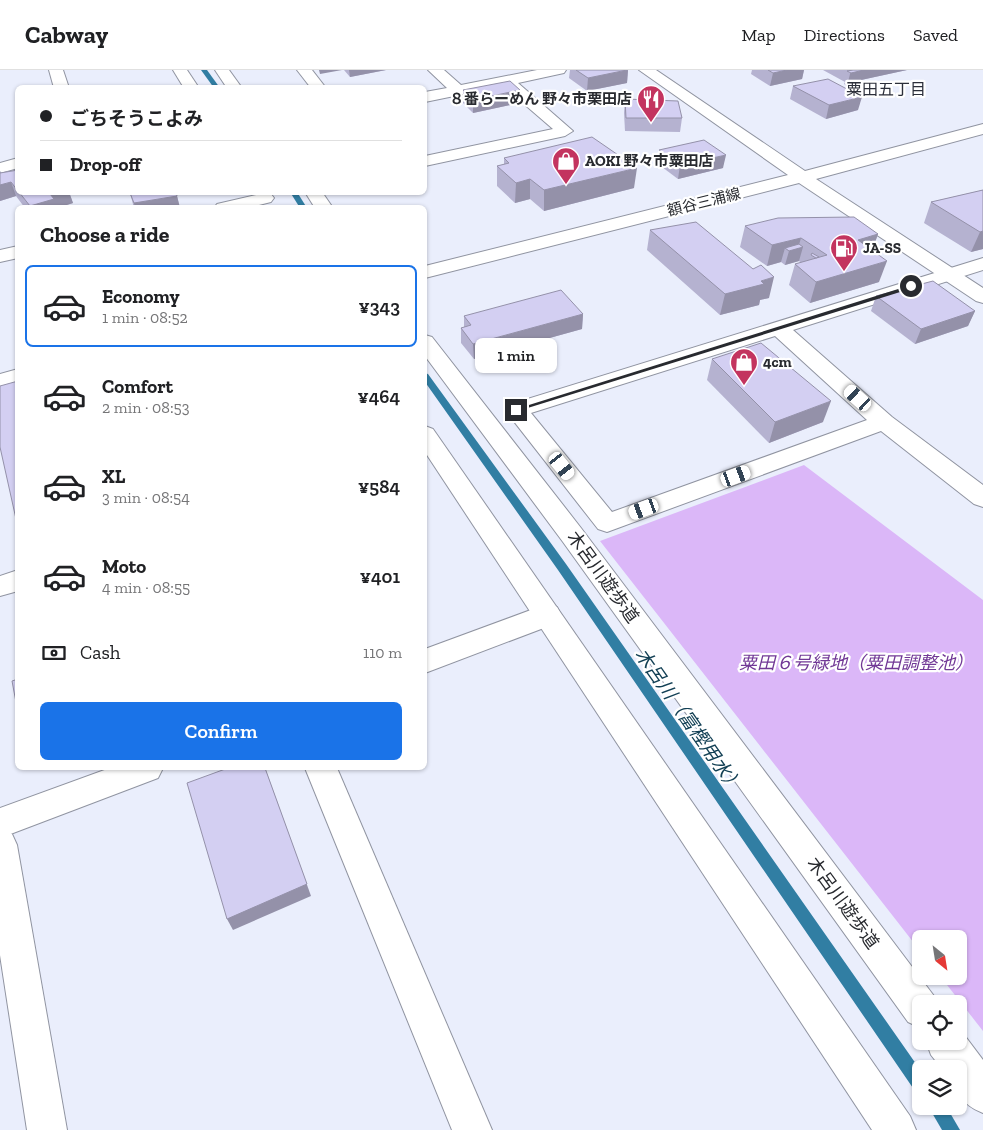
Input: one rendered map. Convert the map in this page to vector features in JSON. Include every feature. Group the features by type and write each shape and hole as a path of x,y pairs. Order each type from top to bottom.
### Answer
{"street":[{"path":"56,70 61,85"},
{"path":"180,70 190,85"},
{"path":"222,70 233,85"},
{"path":"304,70 316,85"},
{"path":"435,70 459,91"},
{"path":"427,97 560,70"},
{"path":"646,70 802,178 983,297"},
{"path":"427,161 565,131 507,82"},
{"name":"額谷三浦線","path":"427,272 802,178 983,129"},
{"path":"0,168 15,164"},
{"path":"237,205 266,199"},
{"path":"0,256 15,253"},
{"path":"884,422 607,523 516,410 983,264"},
{"path":"779,329 884,422 983,498"},
{"name":"木呂川遊歩道","path":"427,344 572,535 912,997"},
{"path":"0,381 15,377"},
{"path":"429,445 547,615 896,1130"},
{"path":"0,586 15,581"},
{"path":"427,660 547,615"},
{"path":"0,823 142,770"},
{"path":"322,770 472,1130"},
{"path":"0,844 47,1130"},
{"path":"952,1050 983,1093"}],"green space":[{"name":"粟田６号緑地（粟田調整池）","path":"804,465 983,600 983,1031 967,1011 967,995 955,995 947,985 968,985 968,930 912,930 912,940 600,541"}],"building":[{"path":"576,70 627,70 588,78"},
{"path":"768,70 787,70 773,73"},
{"path":"864,70 851,73 847,71"},
{"path":"828,79 862,97 829,105 793,86"},
{"path":"510,81 520,90 473,100 463,90"},
{"path":"625,99 678,101 682,118 626,118"},
{"path":"592,137 637,168 544,190 530,179 516,183 497,166 509,163 504,158"},
{"path":"704,140 726,155 680,165 659,150"},
{"path":"15,170 15,187 11,182 0,185 0,173"},
{"path":"983,190 983,231 980,232 931,202"},
{"path":"21,195 51,195 54,199 33,205 29,205"},
{"path":"131,195 177,196 134,203"},
{"path":"854,217 878,234 858,240 887,261 816,282 795,264 827,255 801,238 772,245 745,226 778,218"},
{"path":"696,222 753,269 761,265 774,277 761,281 764,284 725,294 650,230"},
{"path":"799,244 803,247 789,251 785,248"},
{"path":"812,253 819,257 816,258 811,255"},
{"path":"933,281 975,311 921,329 876,296"},
{"path":"561,290 583,314 473,344 461,328 471,325 464,316"},
{"path":"761,343 831,401 775,422 712,359"},
{"path":"15,382 15,514 0,447 0,386"},
{"path":"15,680 15,697 12,681"},
{"path":"223,770 266,770 307,884 227,919 187,783"}],"waterway":[{"name":"木呂川（富樫用水）","path":"204,70 215,85"},
{"name":"木呂川（富樫用水）","path":"295,195 302,205"},
{"name":"木呂川（富樫用水）","path":"427,379 562,567 912,1072"},
{"name":"木呂川（富樫用水）","path":"942,1115 952,1130"}],"place":[{"name":"８番らーめん 野々市栗田店","path":"651,123"},
{"name":"AOKI 野々市粟田店","path":"566,185"},
{"name":"JA-SS","path":"844,272"},
{"name":"4cm","path":"744,386"}],"district":[{"name":"粟田五丁目","path":"886,89"}],"route":[{"path":"516,410 911,286"}]}
